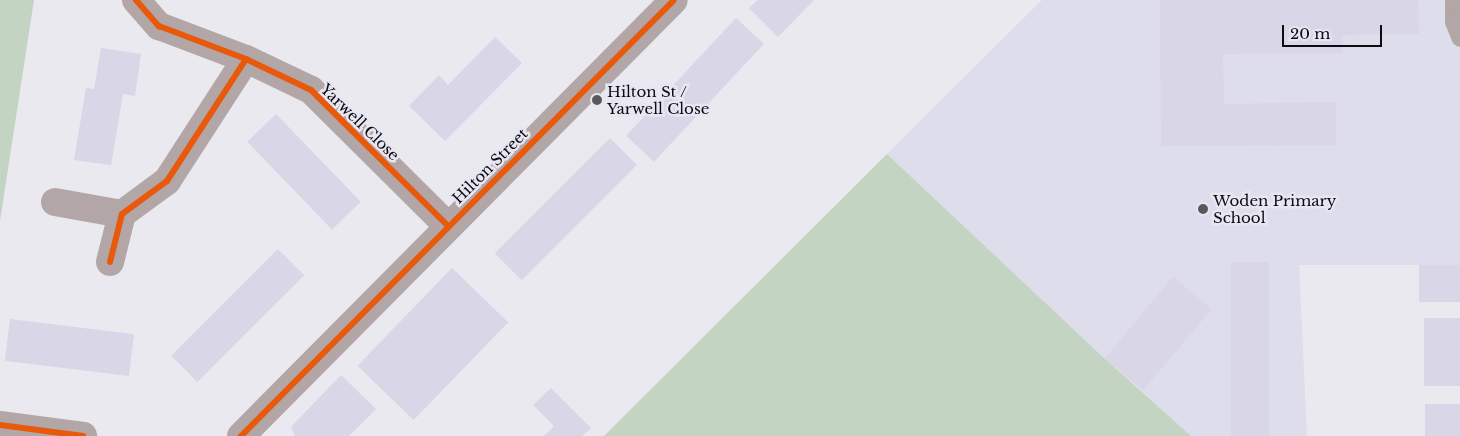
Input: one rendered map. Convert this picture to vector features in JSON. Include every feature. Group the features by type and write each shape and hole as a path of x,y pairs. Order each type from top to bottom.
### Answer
{"street":[{"name":"Yarwell Close","path":"136,0 159,26 246,58 311,90 448,226"},
{"name":"Hilton Street","path":"241,436 674,0"},
{"path":"110,262 122,214 167,182 246,58"},
{"path":"55,202 122,214"},
{"path":"15,430 83,436"}],"lane":[{"path":"1453,0 1452,22 1460,39"}],"shaded area":[{"name":"Woden Primary School","path":"1042,0 1460,0 1460,265 1299,265 1307,436 1191,436 1104,358 887,154"}],"green space":[{"path":"0,0 34,0 0,221"},
{"path":"887,154 1104,358 1191,436 604,436"}],"building":[{"path":"758,0 814,0 778,37 749,8"},
{"path":"1160,0 1418,0 1419,34 1342,35 1342,53 1223,54 1224,104 1336,102 1336,145 1161,146"},
{"path":"736,18 764,44 654,162 626,136"},
{"path":"495,37 522,63 445,141 409,106 439,75 448,85"},
{"path":"101,48 141,54 135,96 123,94 111,165 74,160 86,88 94,89"},
{"path":"276,114 361,202 332,230 247,142"},
{"path":"610,138 637,165 522,280 495,253"},
{"path":"278,249 304,275 197,382 171,356"},
{"path":"1231,262 1269,262 1269,436 1231,436"},
{"path":"1419,265 1460,265 1460,302 1419,302"},
{"path":"452,268 508,322 414,420 358,366"},
{"path":"1173,277 1211,309 1143,390 1105,358"},
{"path":"1424,318 1460,318 1460,386 1424,386"},
{"path":"10,319 134,334 129,376 5,361"},
{"path":"341,375 376,409 349,436 295,436 291,427"},
{"path":"551,388 591,428 582,436 544,436 554,426 533,405"},
{"path":"1425,404 1460,404 1460,436 1425,436"}],"cycle path":[{"path":"136,0 159,26 246,59 311,90 448,226"},
{"path":"241,436 674,0"},
{"path":"110,262 122,214 167,181 246,59"},
{"path":"0,425 83,436"}],"place":[{"name":"Hilton St / Yarwell Close","path":"597,100"},
{"name":"Woden Primary School","path":"1203,209"}]}
